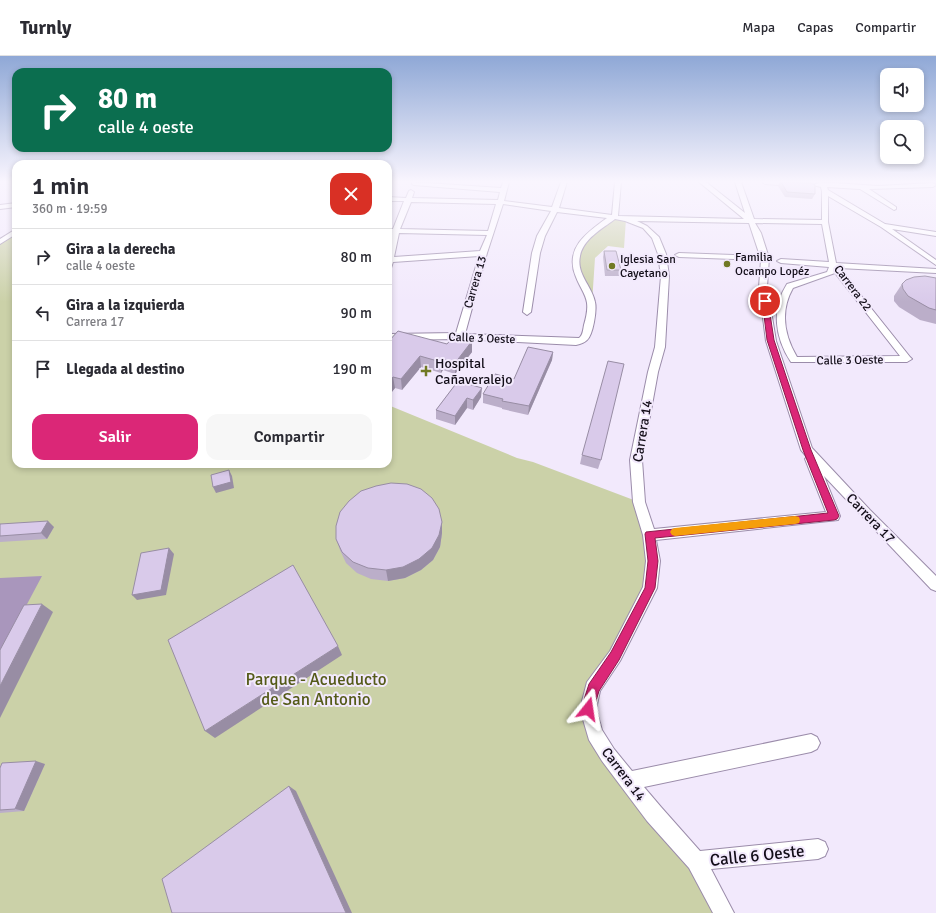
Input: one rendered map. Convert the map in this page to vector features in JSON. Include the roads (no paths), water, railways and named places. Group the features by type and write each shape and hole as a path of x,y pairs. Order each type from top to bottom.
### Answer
{"street":[{"path":"392,246 399,222"},
{"name":"Carrera 13","path":"460,336 482,253 494,222"},
{"path":"527,312 536,253 541,236 548,222"},
{"name":"Calle 3 Oeste","path":"392,337 460,336 576,342 582,340 586,335 592,303 580,280 576,261 578,250 585,240 614,222"},
{"name":"Carrera 14","path":"632,222 646,227 655,237 662,254 665,276 660,347 653,372 636,460 638,502 650,534 653,561 650,588 615,656 593,688 588,709 595,734 628,781 675,840 696,861 724,913"},
{"name":"Carrera 17","path":"650,534 834,516 807,450 771,340 766,314 764,288 765,258 751,222"},
{"name":"Carrera 22","path":"825,222 833,265 902,351 906,359"},
{"path":"877,222 936,263"},
{"path":"883,226 936,234"},
{"path":"392,231 491,233"},
{"path":"0,233 12,232"},
{"path":"0,242 12,234"},
{"path":"392,260 482,253"},
{"path":"679,255 765,258"},
{"path":"781,261 936,270"},
{"path":"783,379 788,366 794,360 787,349 781,332 780,316 787,291 790,286 831,273 833,265"},
{"name":"Calle 3 Oeste","path":"794,360 906,359"},
{"name":"Carrera 17","path":"807,450 866,514 936,585"},
{"path":"628,781 811,743"},
{"name":"Calle 6 Oeste","path":"696,861 818,849"}],"place":[{"name":"Familia Ocampo Lopéz","path":"727,264"},
{"name":"Iglesia San Cayetano","path":"612,266"},
{"name":"Hospital Cañaveralejo","path":"426,371"}],"park label":[{"name":"Parque - Acueducto de San Antonio","path":"316,689"}]}
